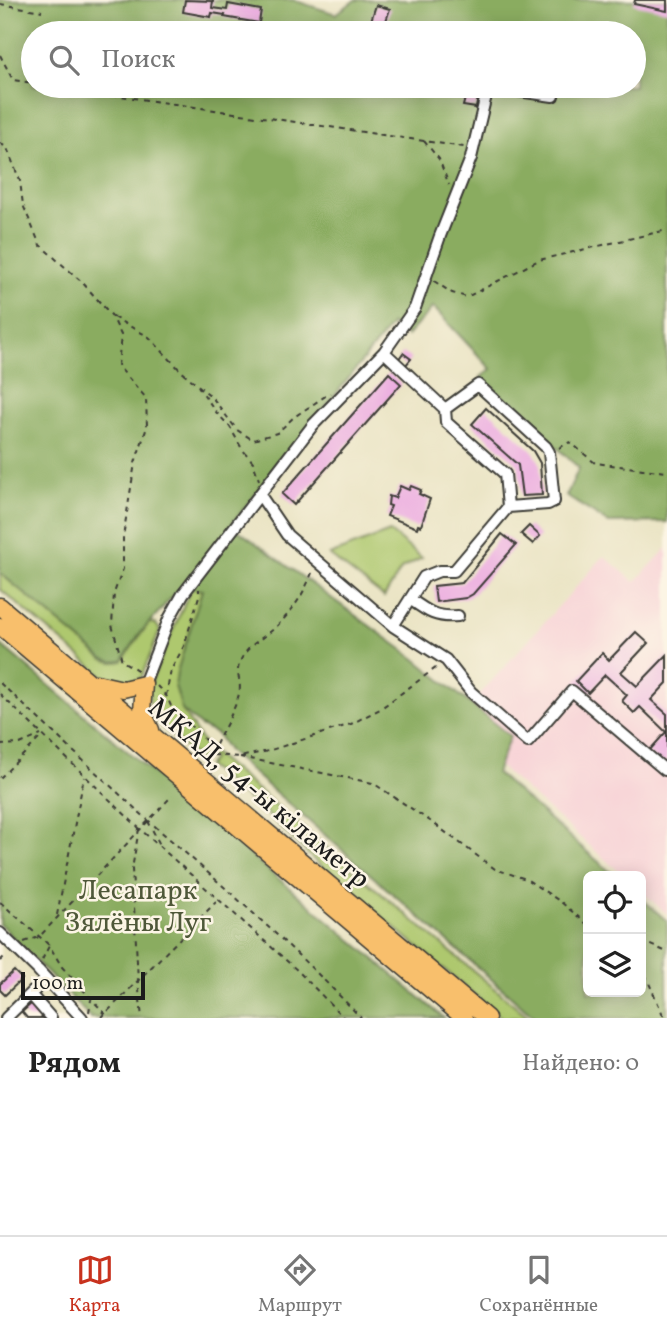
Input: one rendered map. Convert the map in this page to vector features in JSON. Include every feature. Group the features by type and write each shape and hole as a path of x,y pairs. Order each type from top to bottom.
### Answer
{"highway":[{"name":"МКАД, 54-ы кіламетр","path":"0,606 487,1018"},
{"name":"МКАД, 54-ы кіламетр","path":"0,626 464,1018"},
{"path":"89,681 123,690 146,680"},
{"path":"146,680 142,711 156,738"}],"street":[{"path":"146,680 175,608 199,574 313,425 388,356 415,309 427,277 474,148 483,98"},
{"path":"388,356 445,410 446,422 505,474 508,508"},
{"path":"393,626 424,577 439,570 454,570 508,508 548,504 554,500 549,452 546,447 478,385 445,410"},
{"path":"262,492 287,535 393,626 446,660 471,692 528,742 572,691 665,770 667,767"},
{"path":"410,599 427,612 442,618 458,617"},
{"path":"0,933 85,1017"},
{"path":"6,1018 46,979"},
{"path":"31,995 51,1018"}],"path":[{"path":"0,4 41,11"},
{"path":"0,55 13,80 21,81"},
{"path":"134,98 474,148"},
{"path":"424,141 439,159 450,187"},
{"path":"0,143 7,148 20,180 23,205 40,244 82,282 112,316 121,335 118,366 146,398 147,427 135,463 123,537 123,569 114,593 113,625 122,661 166,696 171,706 211,746 212,754"},
{"path":"427,277 452,293 467,297 539,260 667,230"},
{"path":"112,316 149,337 212,397 237,430 253,440 277,433 294,417 338,388"},
{"path":"195,383 230,427 253,462 262,492"},
{"path":"558,448 570,442 595,463 667,472"},
{"path":"212,754 217,741 224,733 240,692 237,669 246,652 279,624 305,592 316,561"},
{"path":"166,696 171,670 184,646 199,596 199,574"},
{"path":"240,757 307,740 351,724 380,709 446,660"},
{"path":"0,683 148,820 232,892 315,970 361,1018"},
{"path":"0,694 139,828 298,971 344,1018"},
{"path":"0,745 20,744 42,735"},
{"path":"0,778 42,735"},
{"path":"212,754 373,783 495,869 526,879 562,902 583,921"},
{"path":"56,918 85,776"},
{"path":"18,944 39,937 169,799"},
{"path":"148,820 162,848"},
{"path":"139,828 132,869 142,1018"},
{"path":"101,1018 218,901"},
{"path":"0,902 49,945 62,967 109,1018"},
{"path":"646,943 667,952"},
{"path":"43,958 49,945"},
{"path":"0,961 10,951"},
{"path":"646,976 664,1017 667,1017"},
{"path":"85,1017 91,998"}],"shaded area":[{"path":"667,548 667,914 646,895 646,871 618,871 452,725 604,556 635,582"}],"green space":[{"path":"0,0 293,0 336,14 355,0 667,0 667,522 609,523 566,496 579,468 481,377 491,369 433,307 407,336 392,324 231,525 414,658 510,736 496,773 609,871 583,871 583,997 646,997 646,902 667,921 667,1018 536,1018 229,752 217,734 200,726 182,710 175,686 177,672 202,590 179,589 141,632 122,661 103,659 0,573"},
{"path":"390,532 422,558 402,568 384,597 329,555"},
{"path":"0,573 103,659 122,661 149,623 156,624 160,630 141,678 122,681 103,676 0,589"},
{"path":"191,588 202,590 178,672 182,710 205,746 530,1018 502,1018 312,858 266,813 207,766 213,759 208,754 201,761 154,720 150,710 149,687"},
{"name":"Лесапарк Зялёны Луг","path":"0,644 444,1018 91,1018 0,924"}],"building":[{"path":"185,0 213,1 212,8 227,10 228,4 261,10 259,21 212,13 211,17 183,12"},
{"path":"635,0 667,0 667,11 634,4"},
{"path":"376,5 390,9 386,21 371,21"},
{"path":"465,98 478,98 476,108 463,106"},
{"path":"403,353 411,359 405,366 398,360"},
{"path":"389,373 401,384 294,505 282,494"},
{"path":"486,408 533,451 540,463 542,495 522,496 518,465 472,424"},
{"path":"400,486 409,490 411,486 421,490 419,494 430,499 421,526 418,525 417,528 387,516 391,506 388,505 389,496 395,498"},
{"path":"529,526 540,536 533,544 521,534"},
{"path":"502,534 516,545 473,594 466,598 436,602 434,586 462,583"},
{"path":"636,632 648,643 621,672 637,686 667,655 667,683 651,700 667,714 667,759 662,764 648,752 666,732 640,707 634,713 622,701 627,695 605,675 588,693 576,681 602,653 609,660"},
{"path":"14,971 22,979 5,995 0,990 0,984"},
{"path":"32,1003 45,1018 27,1018 22,1012"}]}
